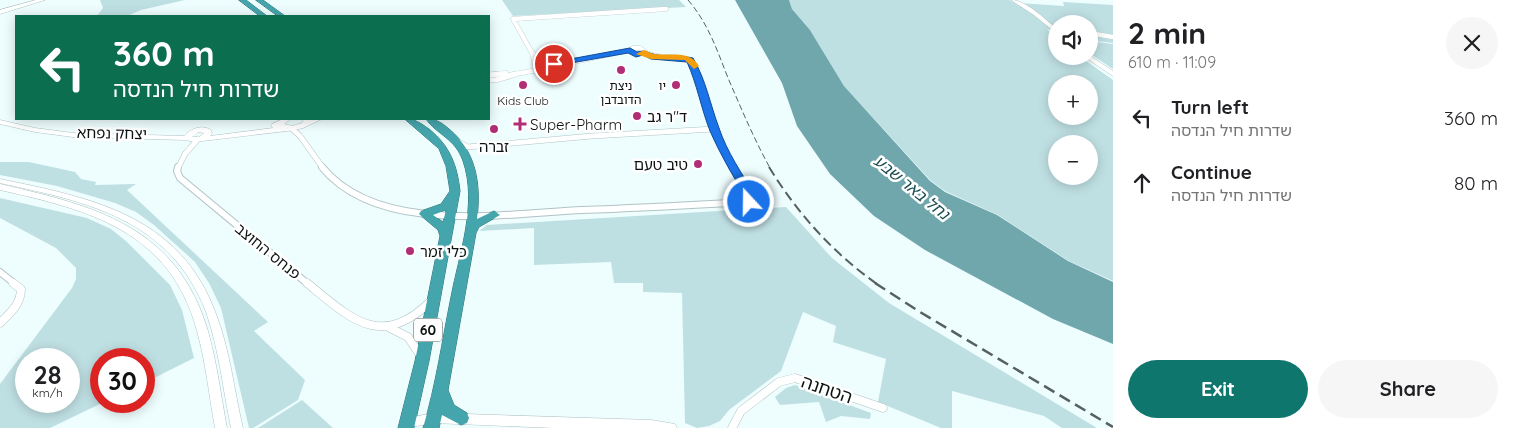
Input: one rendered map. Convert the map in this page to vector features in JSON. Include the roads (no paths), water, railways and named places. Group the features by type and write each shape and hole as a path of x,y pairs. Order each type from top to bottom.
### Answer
{"highway":[{"path":"242,0 263,15"},
{"path":"259,0 281,15"},
{"name":"60","path":"406,426 422,361 454,194 452,169 448,154 436,140 410,120"},
{"name":"60","path":"429,424 441,390 472,210 471,169 468,158 457,141 431,120"},
{"path":"425,214 445,206 454,194"},
{"path":"472,210 494,215"},
{"path":"425,214 443,228 446,236"},
{"path":"468,236 474,226 494,215"},
{"path":"441,390 448,410 461,418"}],"main road":[{"path":"0,11 34,0"},
{"path":"0,11 42,0"},
{"path":"1098,64 1113,74"},
{"name":"יצחק נפחא","path":"0,122 35,130 98,136 189,137"},
{"path":"189,137 200,139 305,123"},
{"path":"189,137 199,130 226,134 288,125"},
{"path":"200,139 208,132"},
{"path":"0,180 70,196 108,208 126,216 153,234 180,258 192,274 211,313 237,428"},
{"path":"0,187 62,201 99,213 117,222 143,240 170,264 181,279 199,318 221,428"},
{"path":"406,426 461,418"}],"street":[{"path":"1014,0 1048,24"},
{"path":"536,67 532,53 514,18 666,9"},
{"path":"1098,34 1113,37"},
{"path":"494,215 743,203 749,202 751,198 728,161 714,129 692,61 679,57 651,56 644,52 638,54 631,52 548,65 532,53"},
{"path":"490,75 499,76 536,67 547,70 548,65"},
{"path":"490,80 496,80 499,76"},
{"path":"300,135 305,123"},
{"path":"288,125 300,135 307,148 325,170 344,187 382,204 425,214 450,216 472,210"},
{"path":"457,141 467,147 592,136 714,129"},
{"name":"פנחס החוצב","path":"189,137 187,150 177,171 178,175 340,310 361,323 388,327 402,325 411,320 434,298"},
{"name":"פנחס החוצב","path":"187,150 200,139"},
{"path":"0,272 22,289 22,296 17,305 0,323"},
{"name":"פנחס החוצב","path":"388,327 408,337 418,349 422,361"},
{"name":"הטחנה","path":"732,428 741,412 779,382 790,378 795,378 883,408"},
{"path":"461,418 549,425 671,428"}],"water":[{"name":"נחל באר שבע","path":"735,0 789,0 792,9 810,30 844,86 930,181 945,192 997,215 1068,261 1113,282 1113,344 1053,319 925,250 874,216 830,174 797,126 782,83"}],"railway":[{"path":"688,0 701,18 711,37 743,112 770,168"},
{"path":"769,167 792,201 817,231 845,259 877,284"},
{"path":"875,283 920,312 1113,427"}],"place":[{"name":"ניצת הדובדבן","path":"621,70"},
{"name":"Kids Club","path":"523,85"},
{"name":"יו","path":"676,85"},
{"name":"ד\"ר גב","path":"637,116"},
{"name":"Super-Pharm","path":"520,124"},
{"name":"זברה","path":"494,129"},
{"name":"טיב טעם","path":"698,164"},
{"name":"כלי זמר","path":"410,251"}]}
